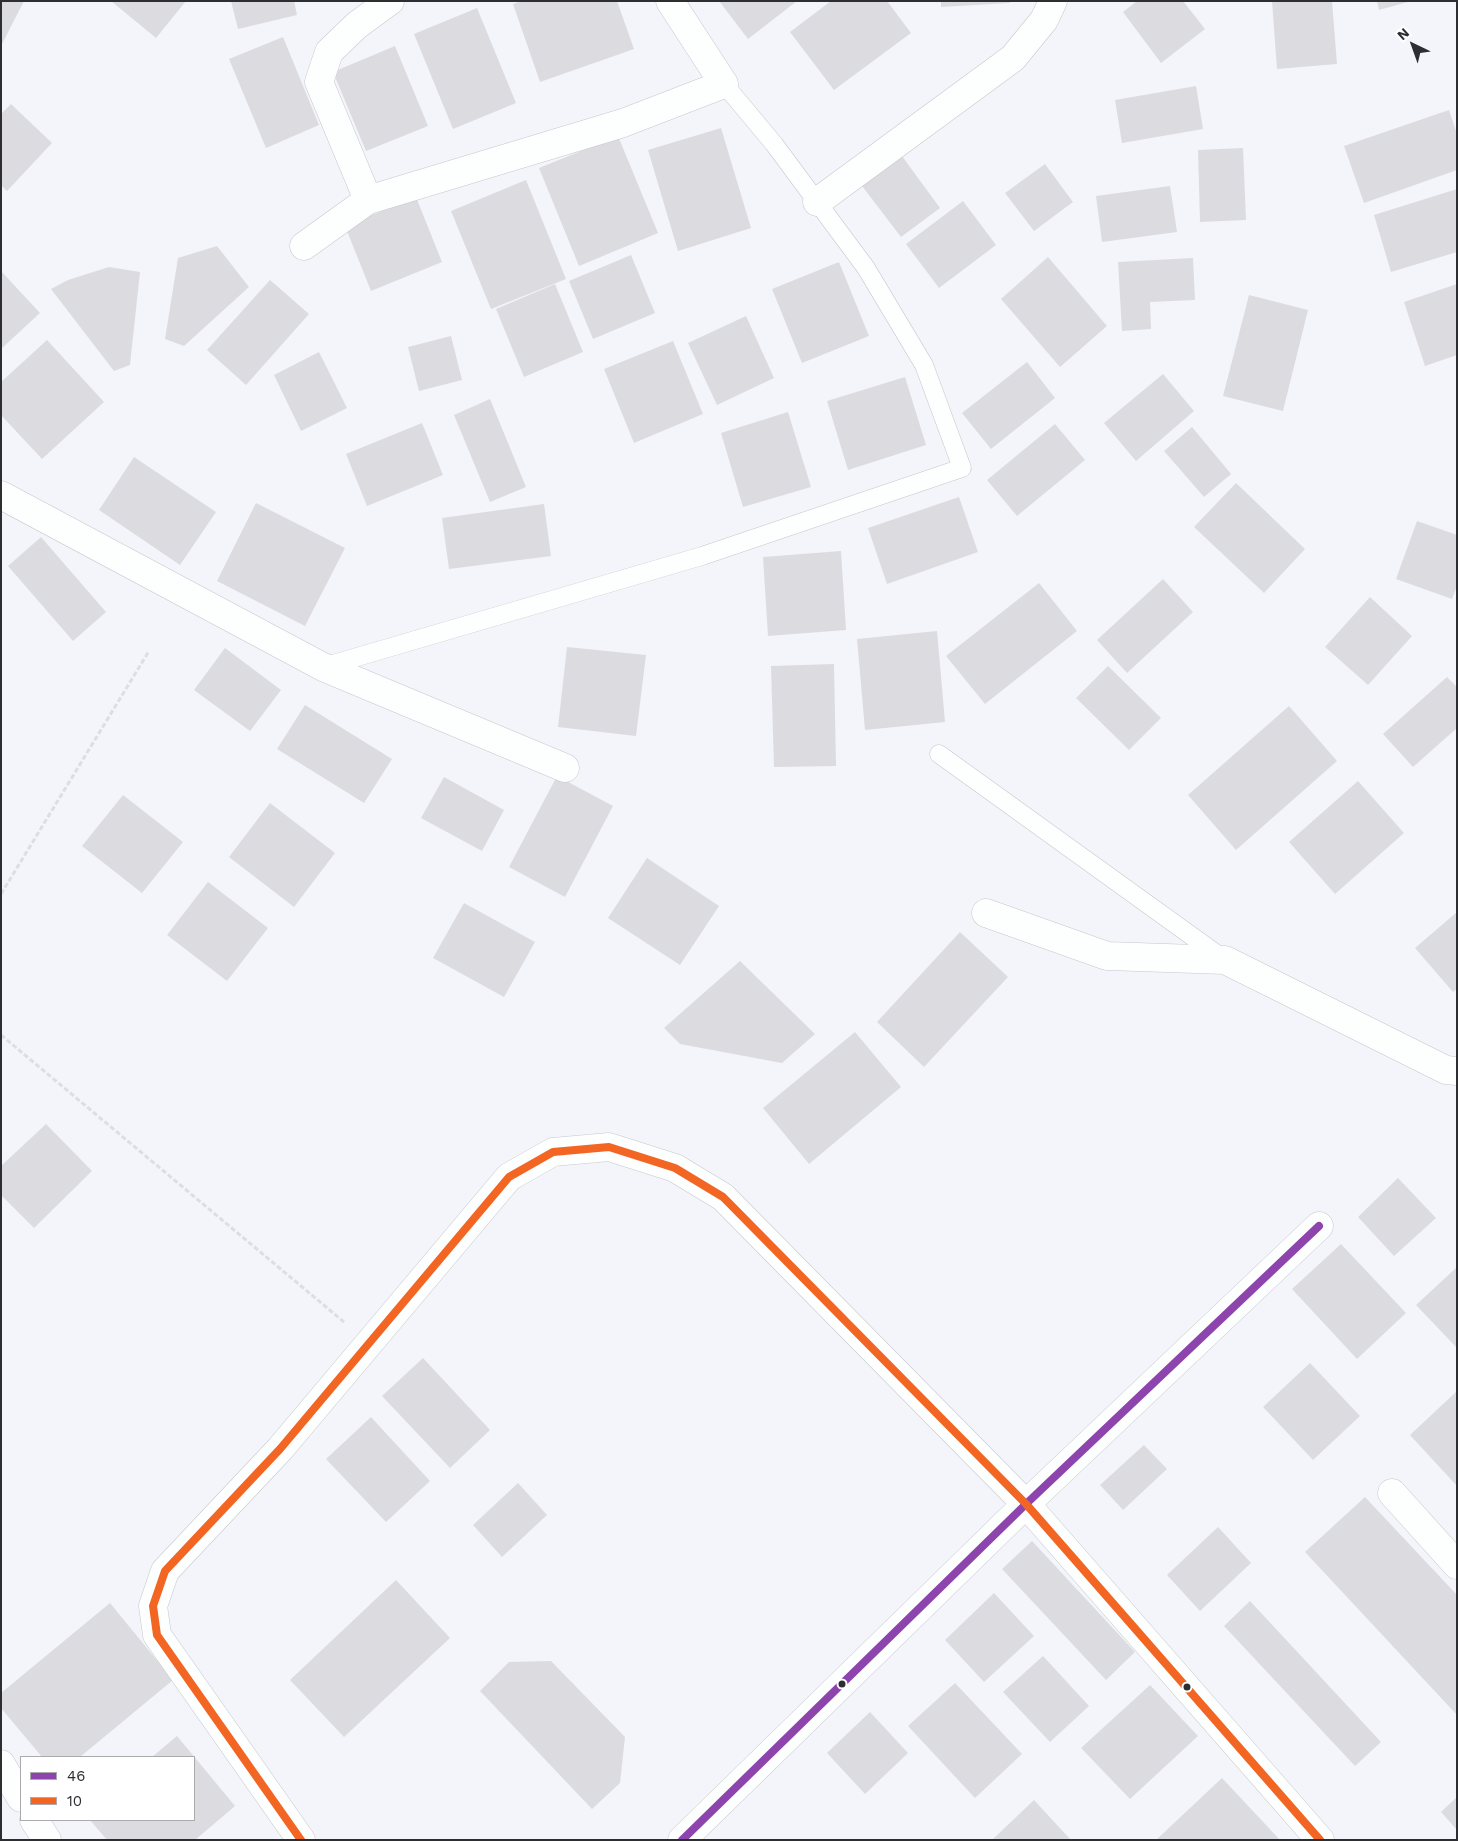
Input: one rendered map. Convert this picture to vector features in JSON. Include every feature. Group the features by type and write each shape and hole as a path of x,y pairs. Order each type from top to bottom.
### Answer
{"street":[{"path":"368,200 319,82 329,52 357,25 390,1"},
{"path":"304,246 368,200 623,123 724,84 670,1"},
{"path":"817,202 1013,58 1044,20 1053,1"},
{"path":"1,495 324,667 565,768"},
{"path":"986,912 1107,956 1225,960 1446,1070 1457,1071"},
{"path":"301,1840 157,1635 154,1606 165,1571 280,1449 509,1176 553,1152 609,1146 675,1168 723,1197 1026,1504 1320,1840"},
{"path":"682,1840 1026,1504 1319,1226"},
{"path":"1392,1493 1457,1565"},
{"path":"1,1764 20,1796"},
{"path":"35,1821 47,1840"}],"lane":[{"path":"324,667 702,556 962,468 924,365 866,268 774,144 724,84"},
{"path":"939,754 1225,960"}],"path":[{"path":"1,894 150,651"},
{"path":"1,1035 369,1343"}],"building":[{"path":"1,1 24,1 1,46"},
{"path":"111,1 186,1 156,38"},
{"path":"231,1 294,1 297,15 238,29"},
{"path":"522,1 617,1 634,49 540,82 513,4"},
{"path":"719,1 797,1 748,39"},
{"path":"831,1 887,1 911,33 834,90 790,32"},
{"path":"941,1 1010,1 1010,3 941,7"},
{"path":"1137,1 1183,1 1205,29 1161,63 1123,12"},
{"path":"1272,1 1332,1 1337,64 1277,69"},
{"path":"1377,1 1408,1 1408,2 1379,10"},
{"path":"477,8 516,103 453,129 414,34"},
{"path":"283,37 319,125 266,148 229,59"},
{"path":"395,46 428,126 366,151 333,72"},
{"path":"1196,86 1203,129 1122,143 1115,100"},
{"path":"11,104 52,143 7,191 1,185 1,114"},
{"path":"1449,110 1457,134 1457,170 1364,203 1344,146"},
{"path":"721,128 751,228 678,251 648,150"},
{"path":"618,136 658,233 579,266 539,168"},
{"path":"1243,148 1246,220 1200,222 1198,150"},
{"path":"899,152 940,208 901,237 859,182"},
{"path":"1045,164 1073,202 1034,231 1005,193"},
{"path":"526,180 566,279 491,309 451,211"},
{"path":"1170,186 1177,232 1102,242 1096,196"},
{"path":"1457,189 1457,252 1391,272 1374,215"},
{"path":"416,197 442,262 371,291 345,226"},
{"path":"963,201 996,245 939,288 906,244"},
{"path":"217,246 249,287 184,346 165,339 178,258"},
{"path":"631,255 655,313 593,339 569,281"},
{"path":"1048,257 1107,326 1060,367 1001,299"},
{"path":"1193,258 1195,300 1150,302 1151,329 1122,331 1118,262"},
{"path":"839,262 869,336 802,363 772,289"},
{"path":"109,267 140,272 130,365 114,371 51,289 68,280"},
{"path":"1,271 40,313 1,349"},
{"path":"270,280 309,314 246,385 207,350"},
{"path":"555,284 583,352 524,377 496,309"},
{"path":"1457,284 1457,355 1425,366 1404,302"},
{"path":"1249,295 1308,310 1283,411 1223,396"},
{"path":"746,316 774,378 717,405 688,343"},
{"path":"451,336 462,380 419,391 408,347"},
{"path":"47,340 104,402 42,459 1,415 1,382"},
{"path":"673,341 703,414 634,443 604,369"},
{"path":"319,352 347,408 301,431 274,375"},
{"path":"1027,362 1055,398 991,449 962,413"},
{"path":"1163,374 1194,411 1136,461 1104,423"},
{"path":"905,377 926,445 848,470 827,401"},
{"path":"490,399 526,487 490,502 454,415"},
{"path":"788,412 811,487 743,507 721,433"},
{"path":"422,423 443,475 367,506 346,454"},
{"path":"1055,424 1085,460 1017,516 987,480"},
{"path":"1192,427 1231,474 1204,497 1164,451"},
{"path":"134,457 216,512 180,565 99,510"},
{"path":"1236,483 1305,549 1264,593 1194,527"},
{"path":"959,497 978,552 887,584 868,528"},
{"path":"256,503 345,548 305,626 217,581"},
{"path":"544,504 551,556 449,569 442,518"},
{"path":"1417,521 1457,535 1457,586 1452,599 1396,579"},
{"path":"41,537 106,612 73,641 8,566"},
{"path":"841,551 846,630 768,636 763,557"},
{"path":"1163,579 1193,612 1127,673 1097,640"},
{"path":"1039,583 1077,631 985,704 946,656"},
{"path":"1370,597 1412,636 1368,685 1325,647"},
{"path":"937,631 945,722 865,730 857,639"},
{"path":"567,647 646,655 636,736 558,727"},
{"path":"225,648 281,690 250,731 194,690"},
{"path":"834,664 836,766 774,767 771,666"},
{"path":"1108,666 1161,718 1129,750 1076,698"},
{"path":"1447,677 1457,687 1457,728 1413,767 1383,734"},
{"path":"305,705 392,759 364,803 277,749"},
{"path":"1289,706 1337,761 1236,850 1188,795"},
{"path":"557,776 613,806 565,897 509,867"},
{"path":"444,777 504,810 482,851 421,818"},
{"path":"1358,781 1404,833 1335,894 1289,842"},
{"path":"123,795 183,842 142,893 82,846"},
{"path":"270,803 335,853 294,907 229,857"},
{"path":"647,858 719,906 680,965 608,918"},
{"path":"208,882 268,928 227,981 167,935"},
{"path":"464,903 535,942 504,997 433,958"},
{"path":"1457,912 1457,989 1453,992 1415,948"},
{"path":"960,932 1008,977 924,1067 877,1022"},
{"path":"740,961 815,1034 782,1063 680,1044 664,1028"},
{"path":"855,1032 901,1087 809,1164 763,1108"},
{"path":"46,1124 92,1171 34,1228 1,1195 1,1166"},
{"path":"1398,1178 1436,1218 1394,1256 1358,1217"},
{"path":"1341,1244 1406,1313 1357,1359 1292,1289"},
{"path":"1457,1267 1457,1348 1416,1305"},
{"path":"423,1358 490,1430 450,1468 382,1396"},
{"path":"1310,1363 1360,1416 1313,1460 1263,1407"},
{"path":"1457,1391 1457,1486 1410,1435"},
{"path":"371,1417 430,1481 386,1522 326,1459"},
{"path":"1144,1445 1167,1469 1123,1510 1100,1485"},
{"path":"518,1483 547,1515 502,1557 473,1525"},
{"path":"1365,1497 1457,1595 1457,1715 1305,1552"},
{"path":"1218,1527 1251,1563 1200,1611 1167,1575"},
{"path":"1032,1541 1135,1652 1106,1680 1002,1569"},
{"path":"396,1580 450,1638 344,1737 290,1680"},
{"path":"994,1593 1034,1636 984,1682 945,1640"},
{"path":"1250,1601 1381,1742 1355,1766 1224,1626"},
{"path":"110,1603 173,1680 81,1756 41,1756 1,1708 1,1693"},
{"path":"1043,1656 1089,1706 1050,1742 1003,1692"},
{"path":"551,1661 625,1737 620,1783 592,1809 480,1691 509,1662"},
{"path":"955,1683 1022,1754 975,1798 908,1726"},
{"path":"1150,1685 1198,1736 1130,1799 1081,1748"},
{"path":"870,1712 908,1753 865,1794 827,1753"},
{"path":"177,1736 194,1756 153,1756"},
{"path":"195,1758 235,1806 195,1840 107,1840 91,1821 195,1821"},
{"path":"1222,1778 1280,1840 1156,1840"},
{"path":"1457,1797 1457,1830 1441,1812"},
{"path":"1034,1800 1071,1840 992,1840"}],"transit line":[{"name":"10","path":"301,1840 157,1635 153,1606 165,1571 280,1449 509,1177 553,1152 609,1147 675,1168 723,1197 1026,1504 1320,1840"},
{"name":"46","path":"682,1840 1026,1504 1319,1226"}]}
